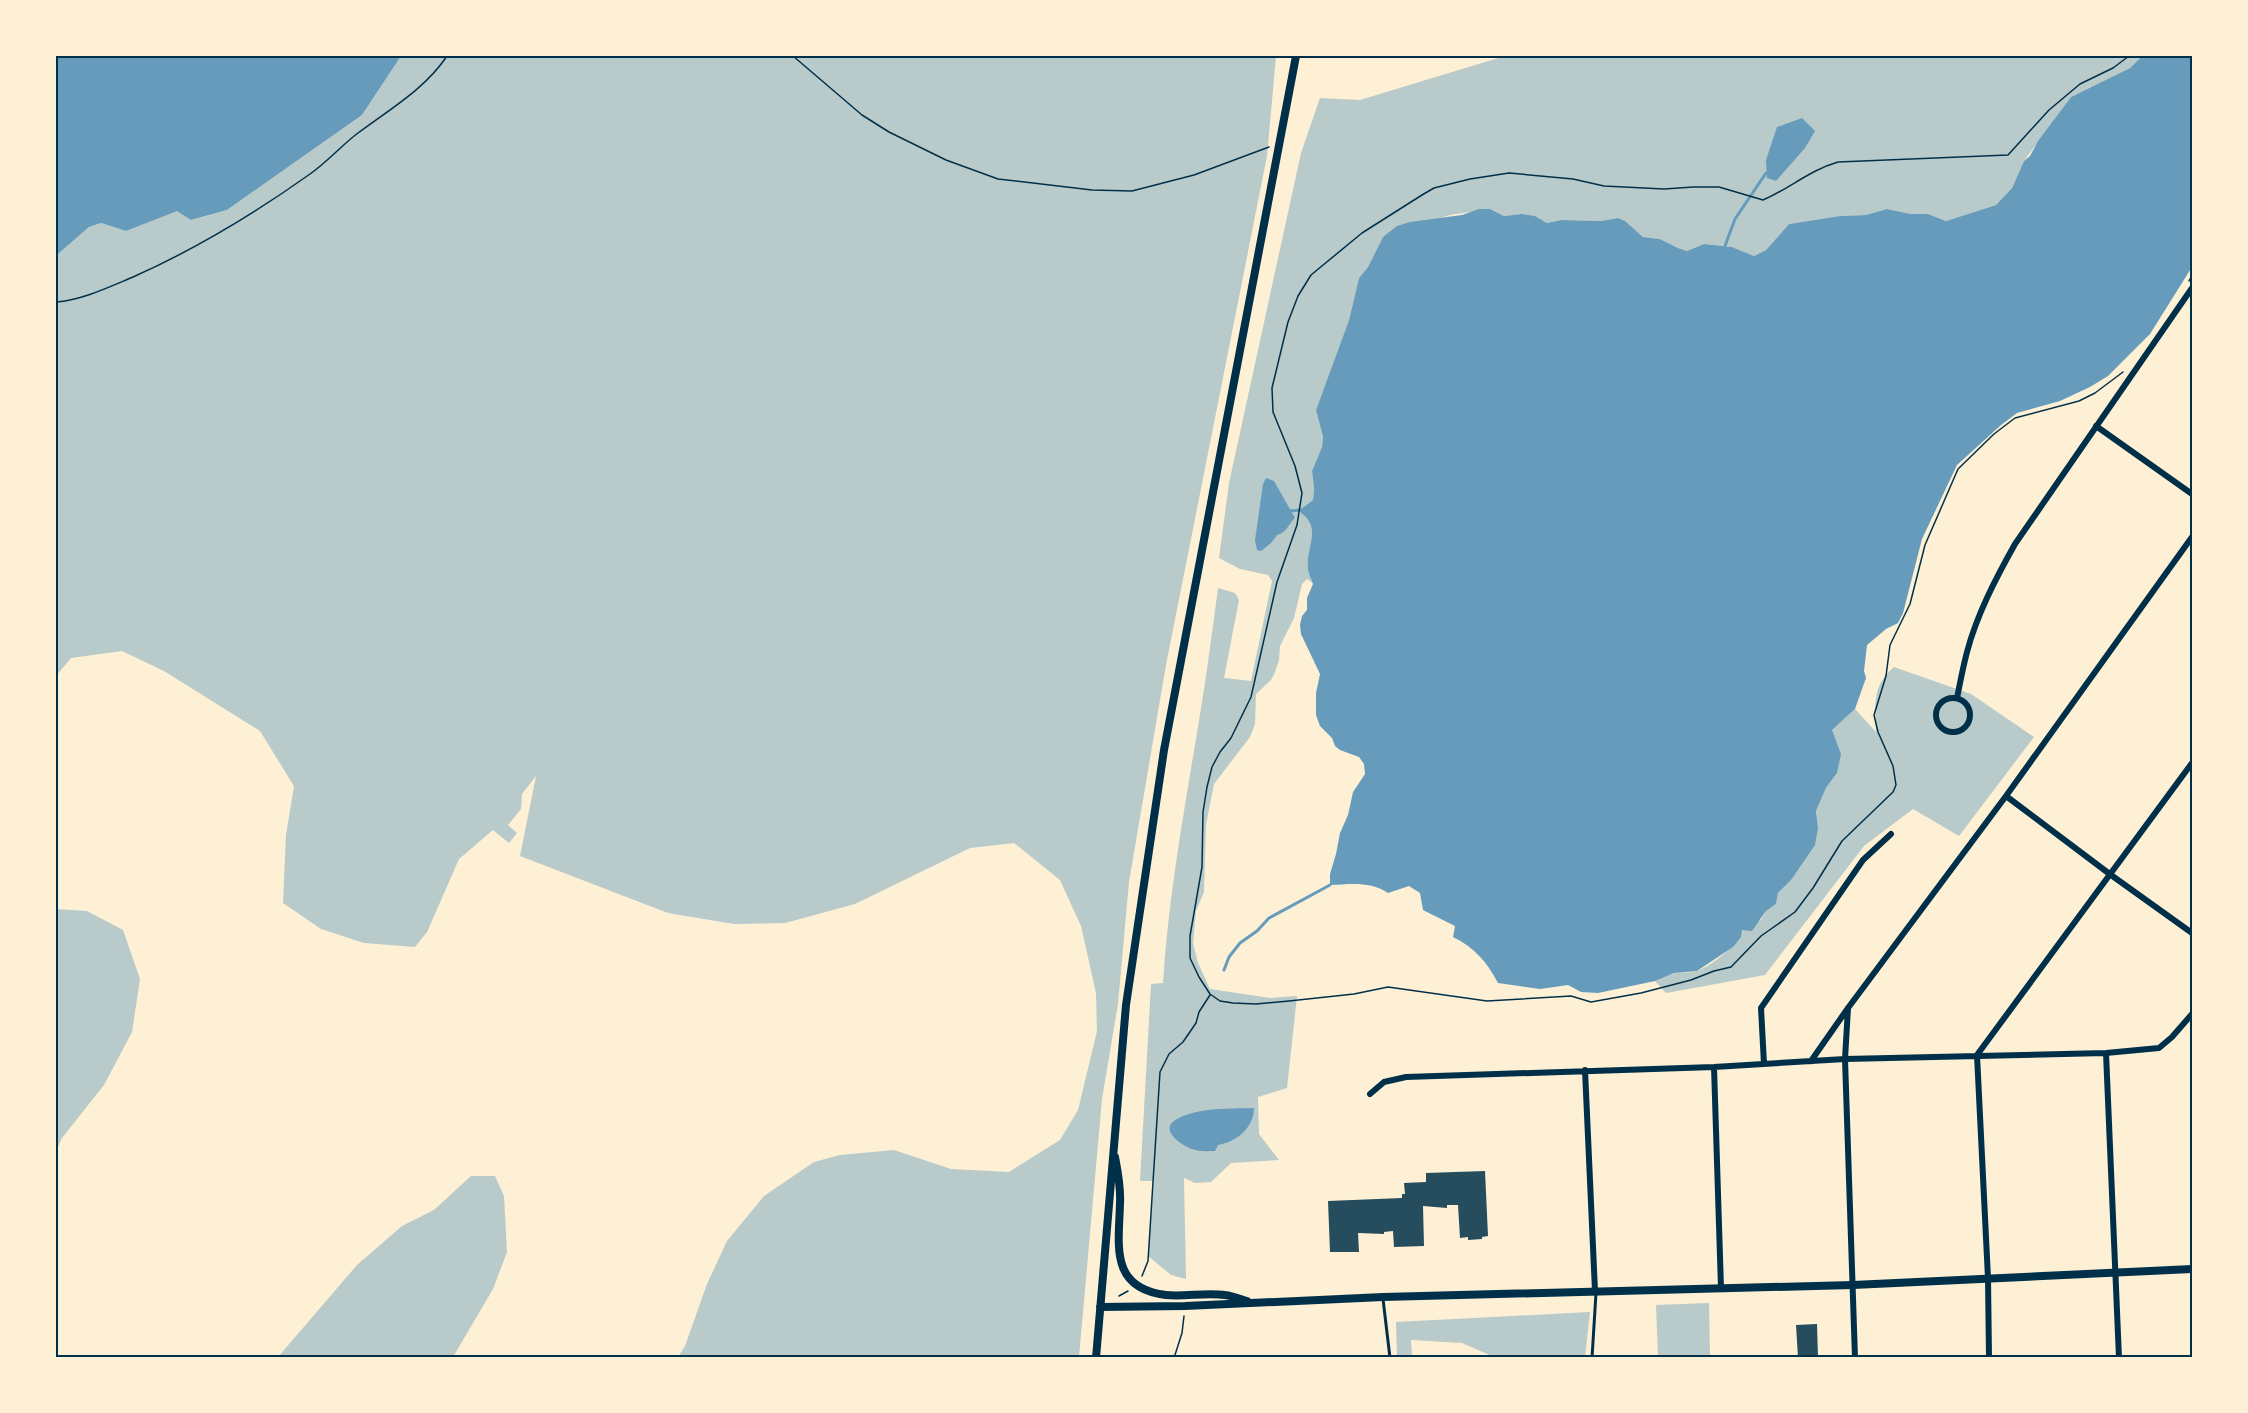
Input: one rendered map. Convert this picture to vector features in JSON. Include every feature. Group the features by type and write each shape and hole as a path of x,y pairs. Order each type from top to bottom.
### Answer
{"main road":[{"path":"1096,1358 1126,1005 1164,750 1296,56"},
{"path":"1114,1148 1121,1184 1119,1255 1126,1275 1138,1286 1165,1294 1226,1295 1254,1303"},
{"path":"1100,1307 1853,1285 2193,1269"}],"street":[{"path":"1957,698 1967,651 1997,577 2015,544 2189,286"},
{"path":"2096,426 2193,494"},
{"path":"1811,1061 2193,537"},
{"path":"1957,698 1969,708 1970,719 1964,728 1949,731 1940,725 1936,715 1937,710 1947,699 1957,698"},
{"path":"1989,1358 1988,1278 1977,1055 2193,763"},
{"path":"2006,796 2193,933"},
{"path":"1764,1064 1761,1008 1863,860 1891,834"},
{"path":"1848,1008 1845,1059 1855,1358"},
{"path":"1370,1094 1384,1082 1406,1077 1845,1059 2106,1053 2159,1048 2193,1014"},
{"path":"2106,1053 2119,1358"},
{"path":"1714,1066 1721,1288"},
{"path":"1585,1070 1595,1291"}],"lane":[{"path":"1592,1358 1595,1291"},
{"path":"1383,1297 1390,1358"}],"path":[{"path":"56,302 116,285 223,232 312,173 357,134 408,98 428,80 447,56"},
{"path":"793,56 862,115 889,132 946,160 998,179 1092,190 1132,191 1194,175 1280,143"},
{"path":"2129,56 2113,68 2080,84 2049,110 2008,155 1838,162 1824,166 1779,193 1762,200 1719,188 1664,189 1604,186 1574,179 1509,173 1470,179 1434,188 1362,233 1311,275 1298,296 1280,352 1272,388 1273,412 1295,466 1302,493 1297,517 1298,525 1277,582 1251,697 1231,738 1212,767 1203,812 1202,867 1190,936 1190,958 1210,994 1220,1001 1256,1004 1354,994 1388,987 1487,1001 1571,996 1591,1002 1641,993 1691,980 1714,970 1731,967 1761,936 1795,912 1842,841 1893,792 1896,785 1893,766 1878,732 1874,715 1886,676 1890,645 1910,604 1925,545 1958,470 1994,434 2015,418 2065,405 2095,393 2130,366"},
{"path":"2189,286 2193,275"},
{"path":"1119,1296 1138,1286 1148,1261 1160,1072 1169,1054 1183,1042 1196,1023 1199,1012 1210,994"},
{"path":"1174,1358 1182,1333 1185,1306"}],"shaded area":[{"path":"401,56 1276,56 1267,156 1166,665 1129,882 1118,1004 1102,1099 1079,1357 678,1357 685,1346 707,1284 727,1241 764,1196 814,1162 840,1155 894,1150 951,1169 1009,1172 1060,1140 1078,1110 1097,1031 1096,993 1081,926 1060,880 1014,843 970,848 855,904 785,923 734,924 668,913 520,856 536,776 522,794 521,809 508,825 517,833 509,843 493,830 459,859 427,932 415,947 364,943 321,929 283,903 286,835 294,786 260,731 164,671 122,651 71,658 56,676 56,266 58,254 89,227 101,223 126,231 177,210 192,220 227,210 362,115"},
{"path":"1505,56 2142,56 2130,68 2071,97 2024,161 2012,188 1996,205 1946,221 1928,214 1911,214 1887,209 1866,215 1840,216 1789,224 1766,250 1754,256 1732,247 1704,244 1687,251 1660,239 1643,237 1625,221 1618,218 1601,221 1561,220 1547,223 1535,216 1522,214 1504,216 1490,209 1450,215 1383,237 1368,267 1359,278 1349,320 1316,410 1323,437 1322,447 1312,471 1313,500 1301,509 1312,525 1308,570 1313,583 1307,579 1302,584 1294,618 1280,646 1275,672 1271,680 1256,694 1255,724 1250,737 1214,784 1206,825 1204,892 1196,911 1193,943 1198,963 1210,989 1270,998 1297,996 1287,1088 1258,1097 1259,1134 1279,1160 1231,1163 1211,1182 1195,1183 1184,1178 1186,1279 1171,1275 1148,1256 1154,1181 1140,1181 1151,984 1163,983 1174,877 1218,588 1235,593 1239,600 1224,678 1251,681 1272,581 1268,575 1240,569 1219,558 1229,483 1301,153 1320,98 1360,100"},
{"path":"1894,667 1971,694 2034,737 1959,836 1913,809 1864,846 1765,975 1666,993 1655,981 1674,974 1697,971 1710,965 1736,942 1742,930 1761,920 1766,911 1776,904 1778,893 1791,880 1818,828 1816,811 1826,788 1837,773 1832,730 1855,709 1876,732 1875,704 1878,688"},
{"path":"56,909 87,911 123,930 140,979 132,1032 104,1085 62,1138 56,1151"},
{"path":"471,1176 495,1176 504,1196 507,1252 493,1289 453,1357 278,1357 357,1265 402,1226 434,1210"},
{"path":"1709,1303 1710,1357 1658,1357 1656,1305"},
{"path":"1590,1312 1585,1357 1494,1357 1462,1343 1411,1340 1412,1357 1397,1357 1396,1322"}],"water":[{"path":"56,56 401,56 362,115 227,210 191,220 177,211 126,231 101,223 89,227 58,254 56,266"},
{"path":"2142,56 2192,56 2192,267 2150,334 2108,376 2060,401 2017,413 1957,465 1922,539 1903,613 1898,623 1886,629 1867,645 1864,671 1866,678 1855,709 1832,730 1841,754 1837,773 1826,788 1816,811 1818,828 1815,845 1791,880 1778,893 1776,904 1766,911 1752,931 1742,930 1741,937 1733,947 1697,971 1674,973 1655,981 1598,993 1581,992 1568,985 1540,989 1498,983 1479,956 1467,945 1453,937 1455,926 1423,910 1420,893 1409,886 1388,893 1367,885 1330,885 1330,874 1340,833 1348,815 1353,792 1365,774 1364,764 1359,757 1335,746 1332,738 1320,726 1316,715 1316,693 1320,674 1301,634 1300,625 1302,616 1307,610 1307,598 1313,584 1308,570 1312,539 1311,525 1301,513 1301,509 1313,500 1312,471 1322,447 1323,437 1316,410 1349,320 1359,278 1368,267 1383,237 1397,226 1410,222 1490,209 1504,216 1522,214 1535,216 1547,223 1561,220 1601,221 1618,218 1625,221 1643,237 1660,239 1687,251 1704,244 1732,247 1754,256 1766,250 1789,224 1840,216 1866,215 1887,209 1911,214 1928,214 1946,221 1996,205 2012,188 2024,161 2030,156 2038,141 2071,97 2130,68"},
{"path":"1802,118 1815,131 1805,148 1776,181 1767,178 1766,160 1777,127"},
{"path":"1266,478 1274,481 1295,518 1261,551 1257,550 1255,540 1263,484"},
{"path":"1254,1108 1251,1122 1243,1133 1231,1141 1218,1145 1215,1151 1192,1149 1176,1140 1170,1131 1173,1122 1188,1114 1215,1109"}],"building":[{"path":"1485,1171 1488,1236 1468,1240 1468,1237 1460,1238 1458,1205 1447,1205 1447,1208 1423,1206 1424,1246 1394,1247 1393,1231 1384,1232 1384,1234 1358,1233 1359,1252 1330,1252 1328,1201 1402,1198 1402,1194 1405,1194 1404,1183 1426,1182 1426,1173"},
{"path":"1817,1324 1818,1358 1798,1358 1796,1325"}],"waterway":[{"path":"1725,246 1735,219 1766,173"},
{"path":"1288,511 1302,510"},
{"path":"1224,970 1229,957 1240,943 1257,931 1269,918 1330,885"}]}
